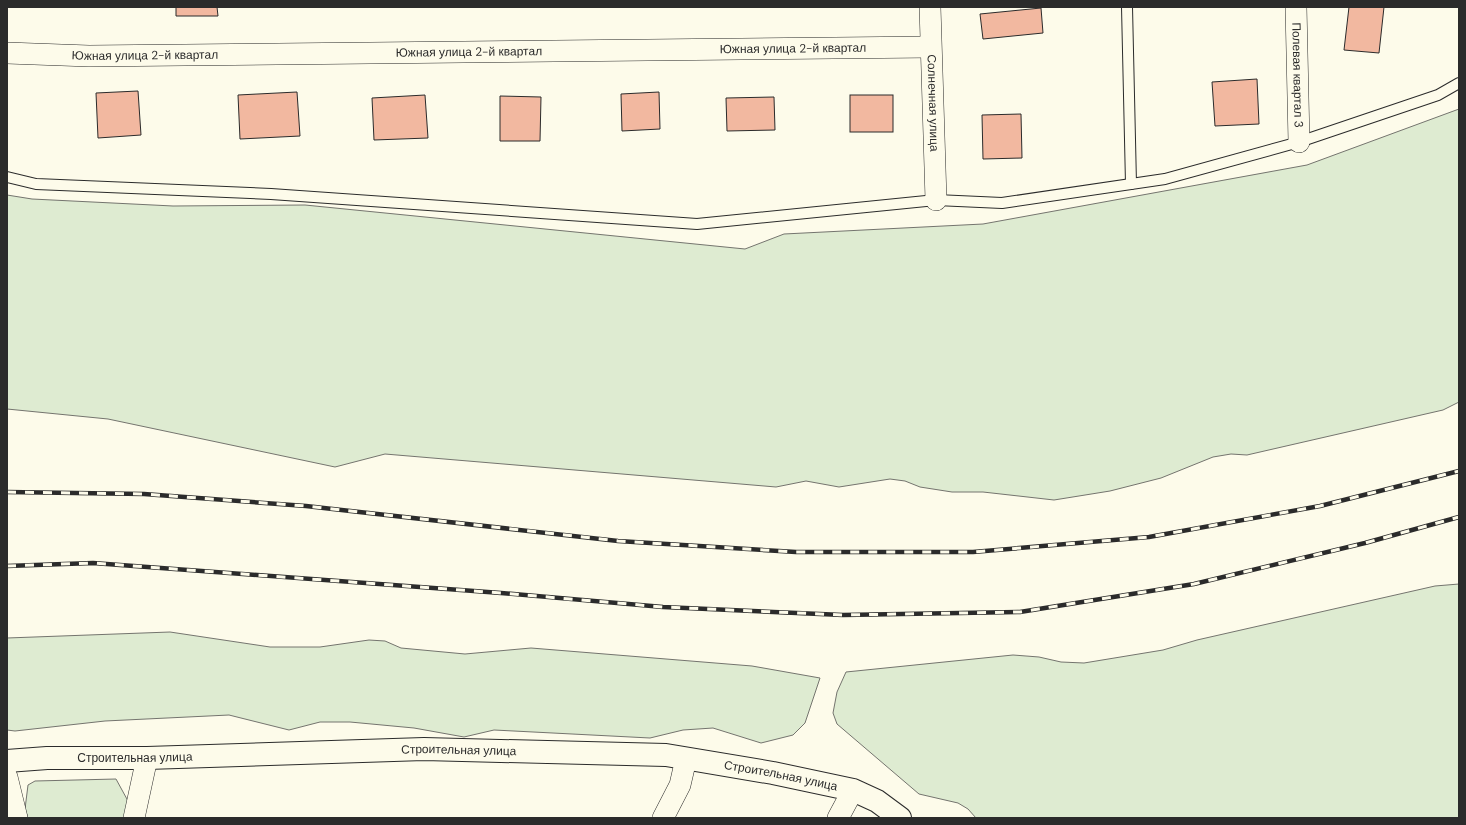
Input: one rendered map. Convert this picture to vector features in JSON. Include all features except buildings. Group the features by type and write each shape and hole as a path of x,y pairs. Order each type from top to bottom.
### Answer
{"street":[{"name":"Солнечная улица","path":"930,7 930,47 936,200"},
{"name":"Полевая квартал 3","path":"1296,7 1299,142"},
{"name":"Южная улица 2-й квартал","path":"7,53 89,56 930,47"},
{"name":"Строительная улица","path":"7,761 47,758 147,758 424,749 666,755 853,790 877,801 900,818"},
{"path":"134,818 147,758"},
{"path":"663,818 680,785 686,759"},
{"path":"7,777 17,818"},
{"path":"838,818 853,790"}],"lane":[{"path":"1127,7 1131,184"},
{"path":"7,177 36,184 271,194 697,224 936,200 1002,203 1165,179 1299,142 1438,96 1459,83"}],"green space":[{"path":"1459,109 1459,402 1443,410 1247,455 1231,454 1213,457 1161,478 1110,491 1054,500 983,492 952,492 920,487 905,481 890,479 839,487 806,481 776,487 385,454 335,467 108,419 7,409 7,195 32,199 173,206 305,205 745,249 784,234 983,224 1307,165"},
{"path":"1459,584 1459,818 976,818 968,809 958,803 919,794 837,724 833,713 837,692 846,672 1013,655 1039,657 1061,662 1084,663 1163,650 1197,640 1435,586"},
{"path":"170,632 270,647 320,647 369,640 385,641 401,648 465,654 531,648 752,666 820,678 805,723 793,735 761,743 713,728 683,730 650,738 494,730 464,737 414,728 350,722 320,722 289,730 229,715 105,721 15,731 7,730 7,638"},
{"path":"116,779 128,801 125,818 28,818 25,809 28,785 35,781"}],"railway":[{"path":"7,492 144,494 306,506 618,541 796,552 973,552 1149,537 1320,506 1459,471"},
{"path":"7,566 93,563 501,593 663,607 843,615 1020,612 1194,584 1365,543 1459,517"}]}
